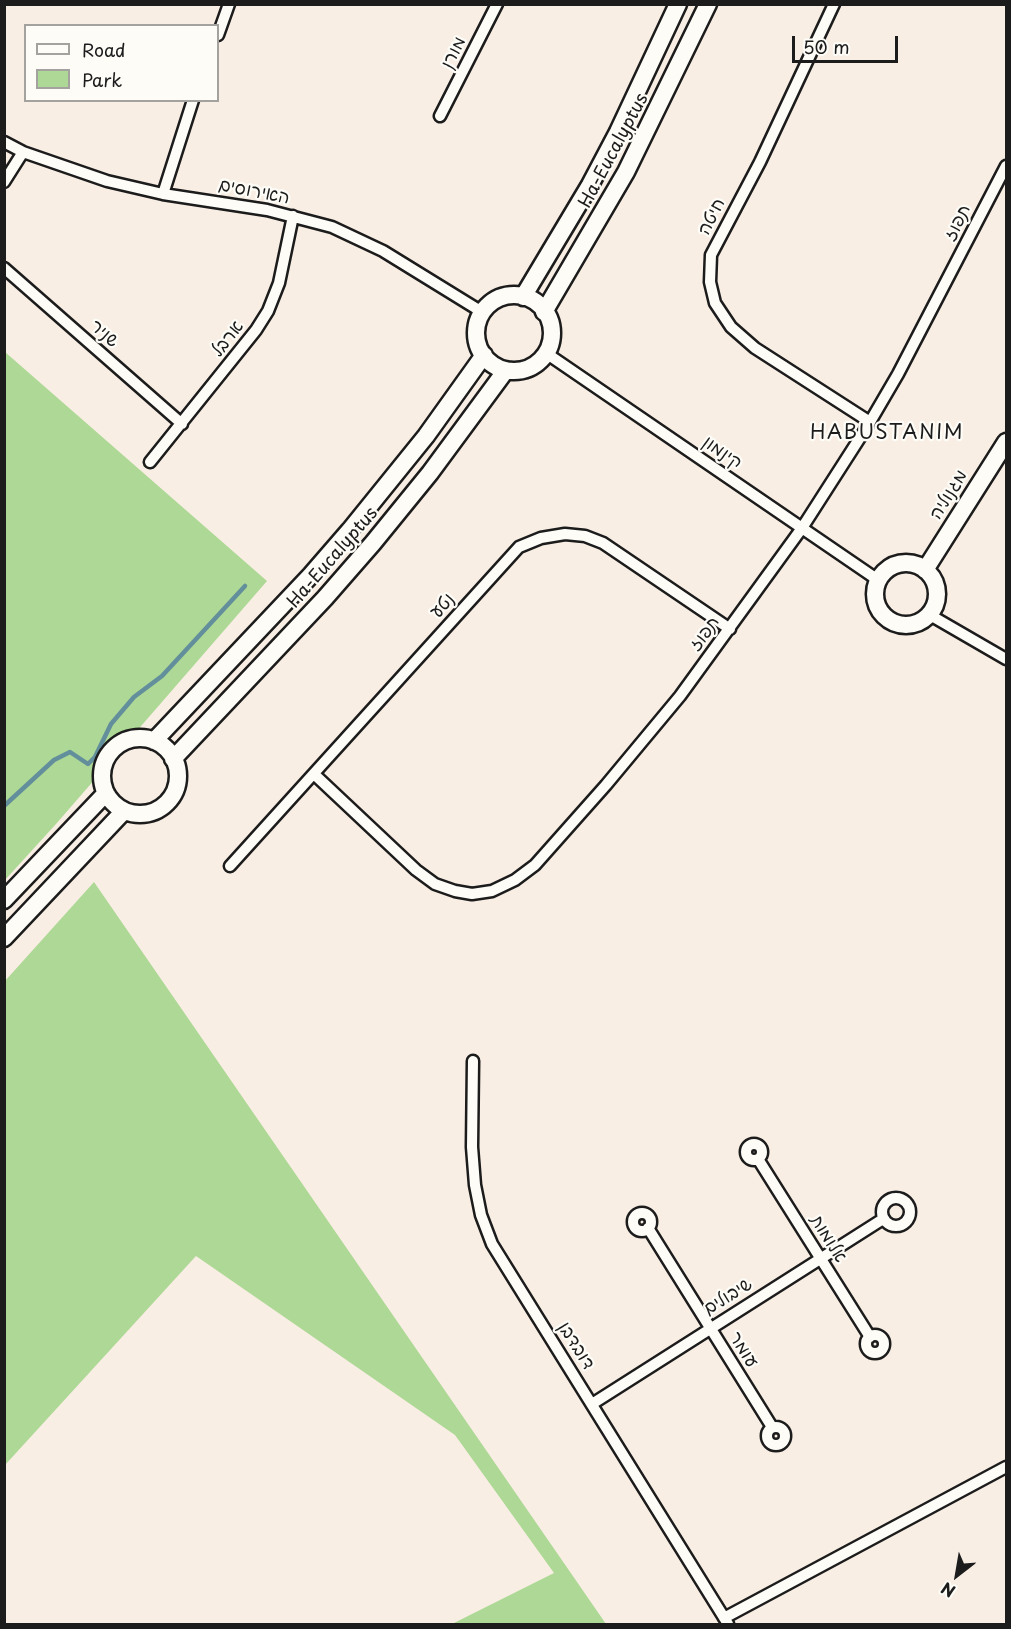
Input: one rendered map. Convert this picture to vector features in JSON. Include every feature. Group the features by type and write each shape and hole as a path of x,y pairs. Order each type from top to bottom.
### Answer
{"main road":[{"name":"Ha-Eucalyptus","path":"524,297 618,132 678,4"},
{"name":"Ha-Eucalyptus","path":"544,312 626,172 708,4"},
{"path":"524,297 541,307 544,312 552,328 551,342 542,359 531,367 523,370 506,370 496,367 479,347 476,334 482,312 489,304 500,298 524,297"},
{"name":"Ha-Eucalyptus","path":"154,741 350,530 426,436 484,355"},
{"name":"Ha-Eucalyptus","path":"173,759 374,543 430,473 506,370"},
{"name":"מגנוליה","path":"925,570 1006,442"},
{"path":"908,563 925,570 937,586 938,596 930,615 923,621 906,626 889,620 877,606 875,589 884,573 899,564 908,563"},
{"path":"133,738 154,741 168,750 173,759 177,768 177,785 166,804 155,811 136,814 124,811 116,806 106,793 102,780 103,763 110,752 126,740 133,738"},
{"path":"4,900 106,793"},
{"path":"4,939 124,811"}],"street":[{"path":"219,32 229,4"},
{"name":"מורן","path":"440,116 497,4"},
{"name":"חיטה","path":"834,4 760,162 711,255 710,282 715,303 731,327 755,348 870,422"},
{"path":"163,194 192,102"},
{"name":"האירוסים","path":"4,142 23,152 107,181 163,194 267,210 332,227 383,251 482,312"},
{"path":"4,182 23,152"},
{"name":"תפוז","path":"315,775 416,870 435,884 472,894 492,891 515,880 535,865 680,696 802,528 898,374 1006,166"},
{"name":"ארבל","path":"150,462 256,330 268,311 279,283 293,216"},
{"name":"שניר","path":"4,268 182,424"},
{"name":"קינמון","path":"546,353 879,580"},
{"name":"נטע","path":"230,866 315,775 519,547 541,538 565,534 585,536 603,543 730,629"},
{"path":"930,615 1006,659"},
{"name":"דובדבן","path":"473,1061 472,1147 475,1185 481,1215 492,1244 726,1621"},
{"name":"אלומות","path":"758,1159 870,1337"},
{"name":"שיבולים","path":"592,1404 883,1219"},
{"name":"עומר","path":"648,1228 772,1427"},
{"path":"726,1621 1006,1467"}],"green space":[{"path":"5,352 267,581 5,880"},
{"path":"94,882 606,1624 452,1624 554,1573 455,1435 196,1256 5,1465 5,981"}],"waterway":[{"path":"4,806 54,760 70,752 88,764 95,757 111,724 134,697 162,676 245,586"}],"district":[{"name":"HABUSTANIM","path":"887,433"}]}
